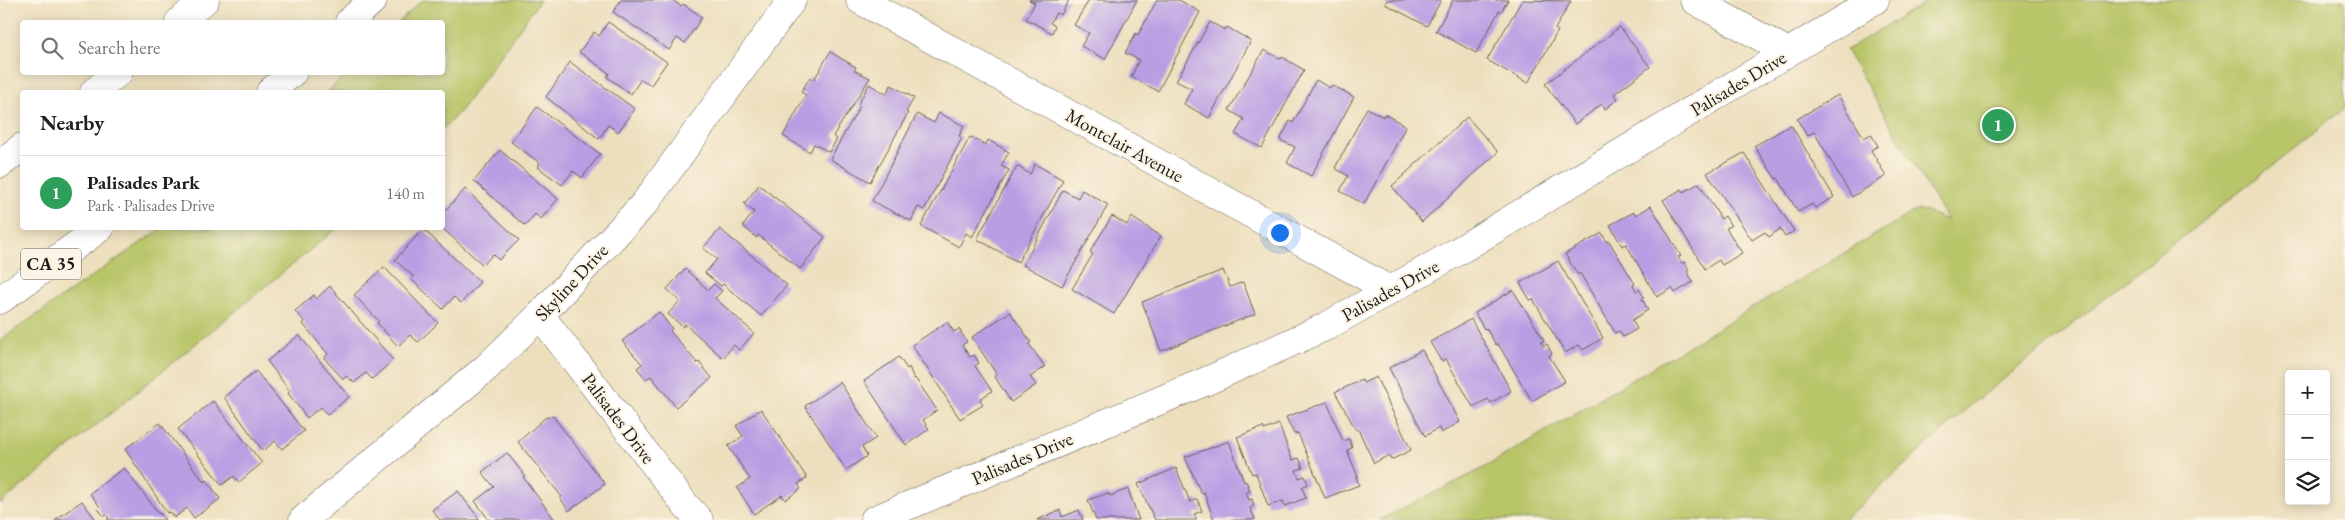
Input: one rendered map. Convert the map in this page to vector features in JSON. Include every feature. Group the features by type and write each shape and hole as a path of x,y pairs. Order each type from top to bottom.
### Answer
{"street":[{"path":"181,20 205,0"},
{"path":"351,20 373,0"},
{"name":"Skyline Drive","path":"303,520 486,368 540,315 645,203 792,0"},
{"name":"Montclair Avenue","path":"860,0 1390,290"},
{"path":"1694,0 1788,52"},
{"name":"Palisades Drive","path":"874,520 1268,354 1327,326 1875,0"},
{"path":"96,90 115,75"},
{"path":"272,90 290,75"},
{"path":"0,164 20,149"},
{"name":"CA 35","path":"0,300 97,230"},
{"name":"Palisades Drive","path":"540,315 687,507 699,520"}],"green space":[{"path":"422,0 540,0 461,110 445,127 445,90 329,90 346,75 445,75 445,20 401,20"},
{"path":"1929,0 2345,0 2345,108 1971,405 1844,520 1379,520 1482,469 1918,209 1947,220 1846,50"},
{"path":"159,230 335,230 0,504 0,340"}],"building":[{"path":"621,0 672,0 681,6 683,4 702,17 685,43 677,38 669,50 613,12"},
{"path":"1029,0 1069,0 1061,15 1056,13 1050,23 1055,26 1052,33 1026,19 1035,3"},
{"path":"1089,0 1137,0 1105,59 1081,46 1089,33 1074,25"},
{"path":"1157,0 1179,0 1200,12 1158,91 1131,77 1139,60 1125,53 1136,33 1138,35"},
{"path":"1387,0 1441,0 1427,26 1385,4"},
{"path":"1453,0 1508,0 1501,12 1499,11 1476,53 1436,31"},
{"path":"1522,0 1571,1 1555,29 1558,31 1528,83 1487,60"},
{"path":"608,22 667,62 651,85 641,79 631,94 607,77 609,73 579,52 594,32 599,36"},
{"path":"1210,22 1225,30 1227,27 1251,41 1209,118 1184,104 1192,89 1176,81"},
{"path":"1620,27 1650,67 1614,94 1618,99 1605,109 1602,104 1575,124 1545,84"},
{"path":"1264,50 1281,59 1282,57 1304,70 1262,148 1235,134 1244,119 1229,110"},
{"path":"830,52 856,67 854,70 870,78 833,136 837,139 829,152 814,144 810,152 783,136 806,95 801,92 810,77 814,80"},
{"path":"570,62 635,109 618,132 608,125 599,139 546,97"},
{"path":"1316,80 1330,88 1332,85 1354,97 1311,176 1287,163 1295,147 1280,140 1290,121 1293,123"},
{"path":"869,84 886,94 891,85 914,98 906,112 908,113 870,182 830,159 860,106 858,104"},
{"path":"1838,95 1864,138 1871,134 1878,146 1871,150 1886,176 1852,197 1814,132 1807,136 1797,119"},
{"path":"537,107 600,154 582,178 573,171 562,185 538,167 540,163 511,142"},
{"path":"1367,108 1383,117 1384,114 1406,126 1364,204 1340,191 1348,176 1335,168"},
{"path":"939,113 964,126 959,136 962,138 924,210 918,207 911,221 872,201 917,114 934,123"},
{"path":"1467,117 1498,152 1422,222 1392,186"},
{"path":"1791,125 1834,197 1815,208 1812,204 1798,212 1778,178 1776,179 1754,146"},
{"path":"970,137 986,145 988,140 1009,152 1001,166 1009,170 972,237 966,233 959,247 921,226"},
{"path":"500,150 558,199 541,219 535,214 525,226 474,181"},
{"path":"1744,153 1794,231 1785,237 1780,229 1769,237 1765,232 1752,240 1707,173"},
{"path":"1035,164 1063,180 1018,262 977,239 1017,166 1030,174"},
{"path":"1699,183 1721,219 1725,216 1731,226 1726,228 1742,253 1722,265 1719,260 1705,269 1663,200 1682,189 1684,192"},
{"path":"759,185 825,237 800,269 758,235 757,238 743,226 754,212 744,204"},
{"path":"465,189 519,240 499,260 493,254 483,265 444,230 445,211"},
{"path":"1063,190 1078,198 1082,190 1108,205 1062,286 1023,265"},
{"path":"1651,206 1681,256 1678,257 1682,263 1685,262 1693,282 1675,293 1672,288 1657,297 1626,244 1622,246 1610,225 1634,212 1636,215"},
{"path":"1112,216 1127,225 1131,217 1161,236 1114,314 1072,289 1093,254 1090,252"},
{"path":"720,229 787,285 761,316 723,284 721,286 705,273 717,259 703,248"},
{"path":"424,230 480,282 461,303 454,297 443,309 411,279 414,277 395,260"},
{"path":"1602,233 1607,242 1609,241 1635,284 1633,285 1636,291 1639,289 1644,297 1642,299 1648,310 1632,320 1637,329 1623,337 1619,331 1615,333 1580,273 1578,275 1565,254"},
{"path":"1558,261 1603,338 1583,350 1579,345 1565,353 1533,299 1530,300 1520,283"},
{"path":"384,267 438,323 418,342 410,335 398,346 377,323 379,321 354,295"},
{"path":"685,269 708,290 714,284 722,291 715,298 754,333 739,350 734,345 723,358 685,324 683,327 668,314 680,301 667,289"},
{"path":"1223,270 1230,287 1243,282 1255,314 1161,351 1142,302"},
{"path":"330,286 393,360 372,379 366,373 354,383 347,376 343,379 324,358 328,354 303,324 305,322 295,311 314,295 316,299"},
{"path":"1513,290 1544,340 1541,342 1544,346 1547,344 1552,354 1549,356 1565,381 1532,401 1498,344 1496,345 1486,328 1484,329 1475,313"},
{"path":"659,312 672,329 670,331 712,378 676,407 651,376 646,379 637,368 642,364 622,341"},
{"path":"1010,312 1031,342 1029,344 1045,367 1030,377 1036,385 1011,402 995,377 997,375 972,337"},
{"path":"1471,319 1511,391 1491,403 1488,399 1473,407 1446,359 1441,361 1430,342"},
{"path":"947,322 954,332 959,329 967,342 962,345 970,357 974,355 979,363 975,366 992,391 980,399 983,405 960,419 912,345"},
{"path":"299,335 349,397 327,415 321,407 307,418 288,393 290,391 267,361"},
{"path":"1422,350 1460,422 1441,433 1439,428 1425,436 1389,368"},
{"path":"899,357 907,369 909,367 914,379 937,410 923,420 929,429 906,445 864,381"},
{"path":"256,371 304,431 282,449 275,441 263,451 224,397"},
{"path":"1376,377 1411,450 1391,460 1389,455 1374,463 1358,429 1356,430 1335,392 1362,380 1363,383"},
{"path":"840,382 876,438 862,447 867,456 846,470 805,406"},
{"path":"213,401 262,463 239,482 234,476 222,485 178,429"},
{"path":"1327,402 1343,441 1349,439 1352,448 1347,450 1358,477 1356,477 1359,485 1325,498 1298,433 1294,434 1286,417"},
{"path":"761,409 807,478 798,484 801,489 785,500 782,495 754,514 737,488 750,479 728,446 743,436 736,426"},
{"path":"553,416 605,484 569,511 560,498 562,497 518,442 545,418"},
{"path":"160,423 204,482 207,480 220,499 194,518 187,508 174,518 170,512 167,513 125,449"},
{"path":"1279,424 1292,460 1299,458 1303,468 1296,470 1299,478 1305,476 1308,484 1302,487 1306,498 1285,506 1283,501 1268,506 1256,473 1252,474 1237,437 1263,427 1264,430"},
{"path":"1229,441 1244,482 1246,481 1250,491 1246,493 1249,500 1252,499 1254,506 1250,508 1255,519 1252,520 1214,520 1204,492 1201,493 1185,457"},
{"path":"507,453 555,520 489,520 475,501 494,487 482,472"},
{"path":"124,468 165,520 107,520 109,518 106,515 104,516 98,509 100,507 90,493"},
{"path":"1176,468 1190,502 1197,499 1202,511 1194,514 1197,520 1155,520 1138,484"},
{"path":"1128,489 1139,520 1096,520 1088,500 1108,493 1110,496"},
{"path":"458,491 480,520 440,520 432,510"},
{"path":"82,501 96,520 55,520"},
{"path":"1060,510 1062,517 1079,510 1083,520 1037,520"}],"place":[{"name":"Palisades Park","path":"1998,125"}]}
